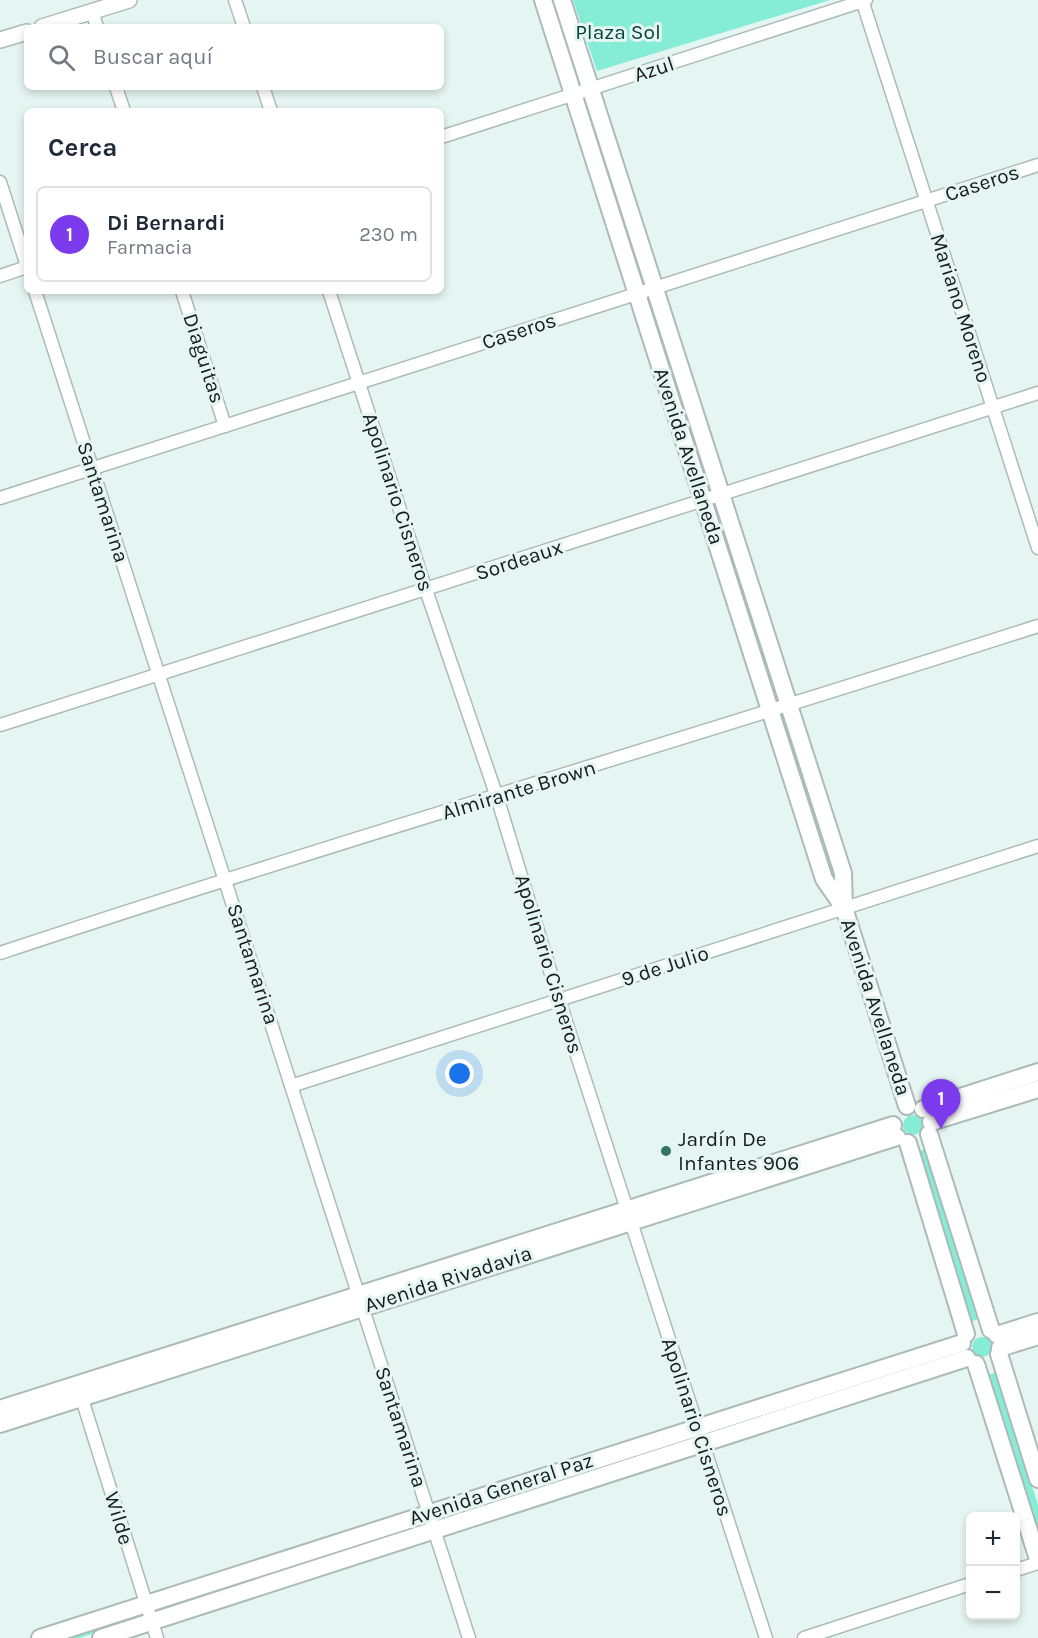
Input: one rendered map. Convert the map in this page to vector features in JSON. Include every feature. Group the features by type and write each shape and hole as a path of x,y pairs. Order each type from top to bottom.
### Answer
{"main road":[{"name":"Avenida Avellaneda","path":"543,0 824,879 844,908 922,1118 997,1342 1038,1479"},
{"name":"Avenida Avellaneda","path":"562,0 843,873 844,908"},
{"path":"922,1118 1038,1072"},
{"path":"1038,1089 922,1118 897,1113 899,1135 1038,1561"},
{"name":"Avenida Rivadavia","path":"0,1409 899,1135 922,1141 922,1118"},
{"name":"Avenida Rivadavia","path":"0,1424 82,1399 360,1301"},
{"path":"968,1350 989,1363 997,1342 1038,1322"},
{"path":"968,1350 978,1327 997,1342 1038,1336"},
{"name":"Avenida General Paz","path":"101,1638 703,1444 798,1404 968,1350"},
{"name":"Avenida General Paz","path":"40,1638 697,1427 798,1404"},
{"path":"567,1468 572,1486"},
{"path":"514,1485 520,1503"}],"street":[{"path":"51,24 129,0"},
{"path":"235,0 243,24"},
{"name":"Azul","path":"444,136 864,0"},
{"name":"Mariano Moreno","path":"864,0 1038,548"},
{"path":"92,11 96,24"},
{"path":"0,40 24,33"},
{"path":"118,90 123,108"},
{"path":"264,90 270,108"},
{"name":"Caseros","path":"0,498 1038,165"},
{"path":"0,182 24,257"},
{"path":"0,276 24,267"},
{"name":"Santamarina","path":"36,294 469,1638"},
{"name":"Diaguitas","path":"183,294 225,426"},
{"name":"Apolinario Cisneros","path":"330,294 426,590 497,797 628,1216 766,1638"},
{"name":"Sordeaux","path":"0,725 1038,393"},
{"name":"Almirante Brown","path":"0,953 225,879 771,712 1038,626"},
{"name":"9 de Julio","path":"291,1086 1038,846"},
{"name":"Wilde","path":"82,1399 157,1638"},
{"path":"1020,1568 1038,1561"},
{"path":"804,1638 966,1585"}],"green space":[{"name":"Plaza Sol","path":"573,0 830,0 597,71"},
{"path":"592,105 646,274 639,277 585,107"},
{"path":"656,310 709,480 702,482 649,312"},
{"path":"720,514 774,684 767,686 713,516"},
{"path":"788,719 842,888 835,891 781,721"},
{"path":"913,1115 920,1118 923,1125 920,1132 913,1135 906,1132 903,1125 906,1118"},
{"path":"926,1149 979,1319 972,1321 918,1151"},
{"path":"978,1337 986,1337 992,1343 992,1351 986,1357 978,1357 972,1351 972,1343"},
{"path":"996,1372 1038,1505 1038,1529 989,1375"},
{"path":"136,1616 138,1619 79,1638 66,1638"}],"place":[{"name":"Di Bernardi","path":"941,1129"},
{"name":"Jardín De Infantes 906","path":"666,1151"}]}
